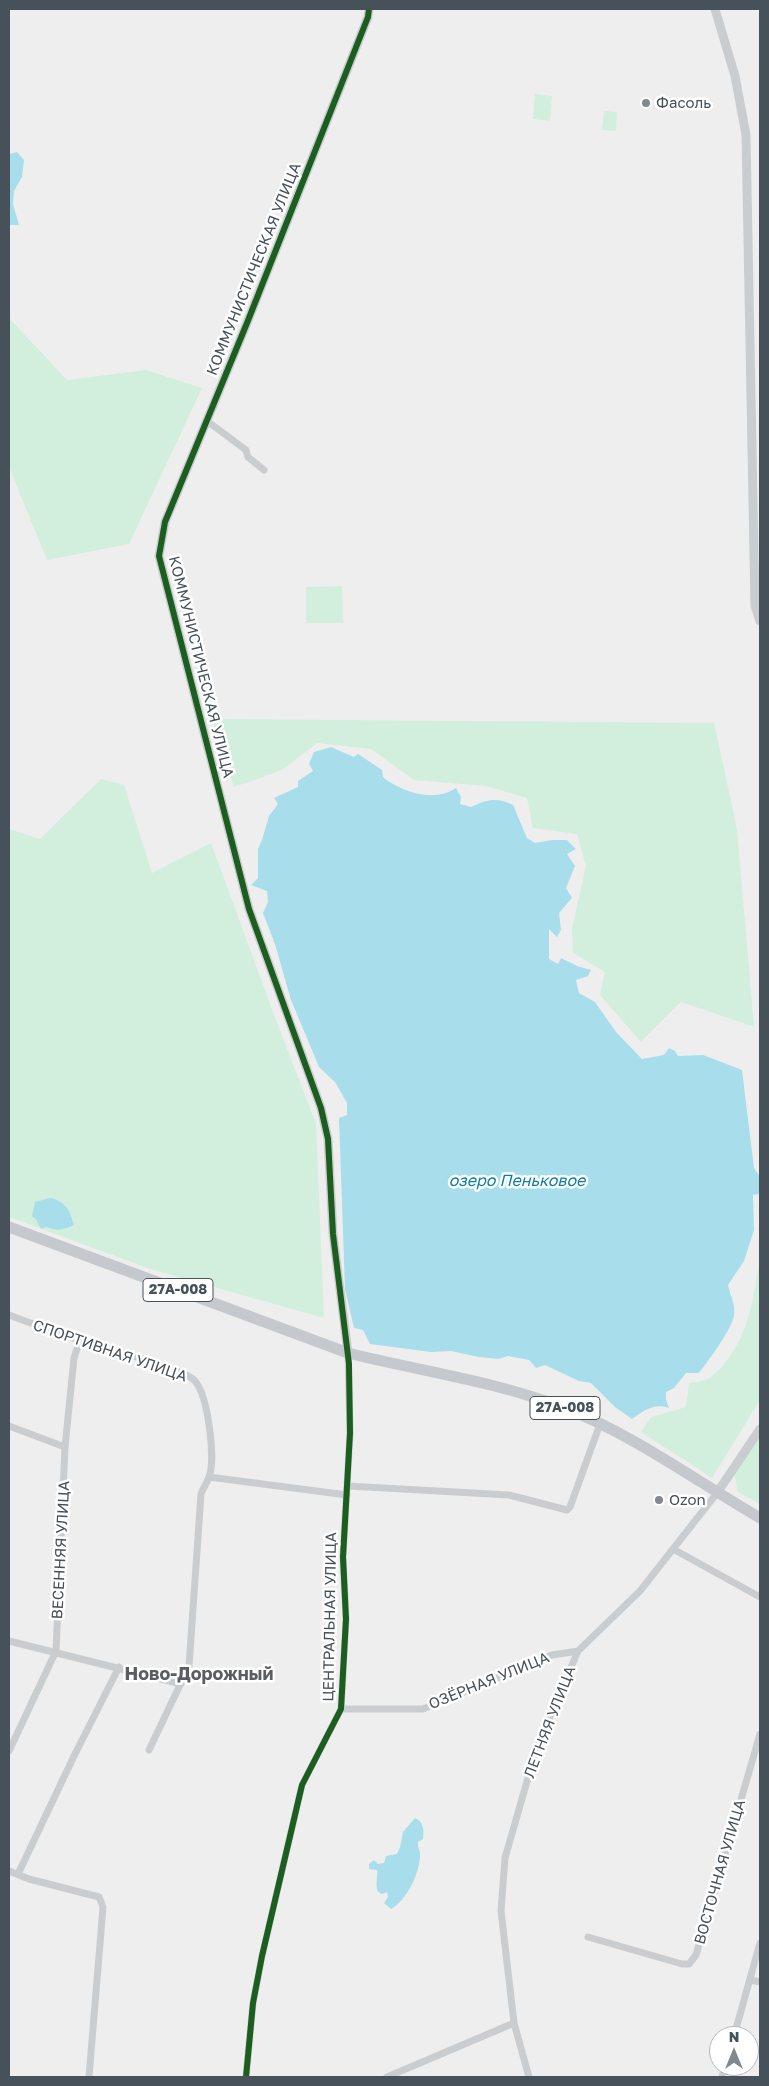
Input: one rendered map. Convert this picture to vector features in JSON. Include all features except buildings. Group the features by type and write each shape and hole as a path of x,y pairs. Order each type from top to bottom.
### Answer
{"main road":[{"name":"27А-008","path":"9,1227 348,1353 530,1395 567,1408 600,1424 760,1518"}],"street":[{"name":"КОММУНИСТИЧЕСКАЯ УЛИЦА","path":"348,1353 333,1234 328,1139 321,1108 249,909 159,556 165,522 368,17 369,9"},
{"path":"716,9 735,76 746,135 756,606 760,621"},
{"path":"207,421 246,450 248,457 264,470"},
{"name":"СПОРТИВНАЯ УЛИЦА","path":"9,1315 80,1340 176,1370 194,1380 203,1396 208,1417 211,1452 209,1477"},
{"name":"ВЕСЕННЯЯ УЛИЦА","path":"9,1751 11,1740 56,1652 65,1447 74,1358 80,1340"},
{"name":"ЦЕНТРАЛЬНАЯ УЛИЦА","path":"246,2077 246,2058 256,1984 302,1785 341,1709 346,1619 343,1557 350,1433 348,1353"},
{"path":"348,1486 509,1495 567,1510 570,1507 600,1424"},
{"path":"9,1426 65,1447"},
{"name":"ЛЕТНЯЯ УЛИЦА","path":"529,2077 514,2024 501,1912 505,1858 536,1750 578,1651 640,1592 717,1493 760,1429"},
{"path":"149,1750 189,1666 201,1494 209,1477 347,1495"},
{"path":"673,1549 760,1597"},
{"path":"9,1641 119,1667 180,1684"},
{"name":"ОЗЁРНАЯ УЛИЦА","path":"341,1709 423,1709 552,1655 578,1651"},
{"path":"18,1874 119,1667"},
{"name":"ВОСТОЧНАЯ УЛИЦА","path":"588,1937 682,1964 689,1964 696,1955 760,1734"},
{"path":"9,1871 29,1879 99,1897 103,1907 89,2077"},
{"path":"737,2026 760,1943"},
{"path":"750,1980 760,1982"},
{"path":"387,2077 514,2024"}],"green space":[{"path":"535,94 552,96 550,121 533,119"},
{"path":"604,111 617,112 616,131 602,130"},
{"path":"9,318 67,380 146,370 202,388 129,544 47,560 9,467"},
{"path":"342,586 343,623 306,623 306,587"},
{"path":"212,719 714,723 737,829 754,1027 681,1002 641,1042 600,995 605,972 573,953 572,929 586,866 577,834 533,828 527,798 486,786 414,780 371,749 317,743 282,770 234,787"},
{"path":"101,779 124,785 152,873 211,843 316,1124 324,1318 150,1269 9,1217 9,829 40,839"},
{"path":"760,1254 760,1400 712,1478 641,1432 651,1417 686,1407 689,1383 711,1377 733,1352 741,1337 752,1304"},
{"path":"760,1427 760,1504 738,1492 733,1469"}],"water":[{"path":"17,152 24,160 22,177 14,191 13,204 19,225 9,225 9,154"},
{"name":"озеро Пеньковое","path":"331,747 354,757 358,754 382,770 383,777 408,791 418,794 438,795 456,788 461,797 460,804 471,807 482,802 497,800 513,805 527,838 535,843 567,840 576,849 567,854 575,866 566,888 572,898 559,913 561,930 557,937 549,929 549,959 558,964 561,958 591,970 588,976 576,980 579,993 595,1002 616,1032 642,1059 664,1055 669,1048 675,1051 678,1056 703,1055 742,1070 754,1168 760,1177 760,1194 753,1195 754,1230 744,1261 728,1285 734,1308 734,1316 729,1329 699,1373 686,1373 674,1388 666,1392 669,1408 654,1407 645,1410 632,1419 615,1407 591,1383 579,1381 545,1365 536,1368 529,1360 508,1356 498,1359 451,1351 431,1352 370,1344 363,1330 354,1328 345,1289 339,1118 347,1115 347,1103 335,1082 319,1067 291,1000 275,944 263,913 268,902 267,891 251,885 258,878 258,849 269,816 278,804 274,798 298,787 298,781 313,771 309,764 314,752"},
{"path":"50,1198 64,1204 71,1215 74,1225 60,1229 46,1227 41,1229 36,1219 32,1216 35,1202"},
{"path":"415,1818 423,1827 423,1839 418,1842 420,1855 417,1872 407,1894 391,1909 384,1903 388,1897 387,1892 382,1894 378,1892 377,1870 369,1869 369,1864 374,1860 378,1864 384,1863 386,1856 397,1854 403,1832"}],"cycle path":[{"path":"246,2077 253,2003 262,1956 302,1785 341,1709 346,1619 343,1557 350,1433 349,1364 333,1234 328,1139 321,1108 249,909 159,556 165,522 247,323 368,17 369,9"}],"place":[{"name":"Фасоль","path":"646,103"},
{"name":"Ozon","path":"659,1500"}],"district":[{"name":"Ново-Дорожный","path":"199,1674"}]}
